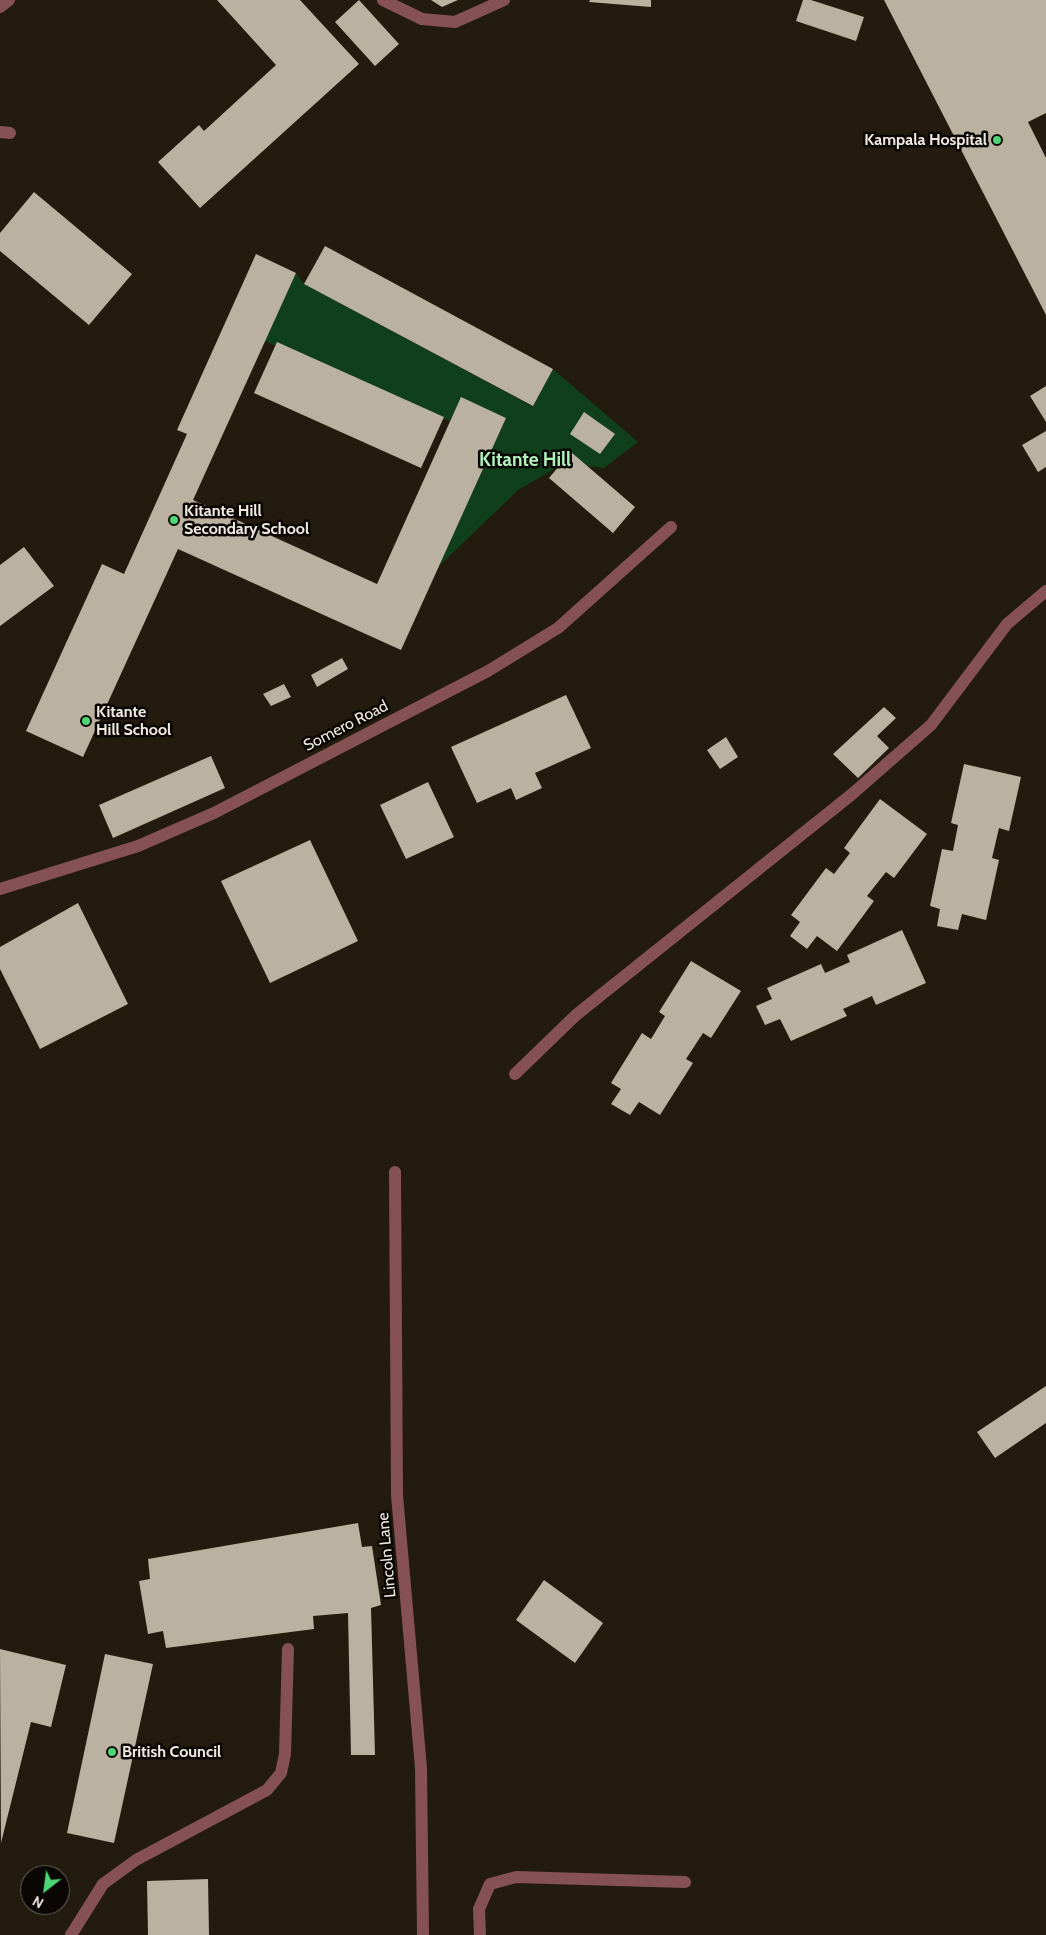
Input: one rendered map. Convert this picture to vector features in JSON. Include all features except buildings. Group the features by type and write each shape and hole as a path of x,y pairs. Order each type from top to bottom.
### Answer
{"street":[{"path":"0,7 10,0"},
{"path":"383,0 422,19 455,22 504,0"},
{"name":"Somero Road","path":"0,889 138,846 214,812 488,671 558,628 671,527"},
{"path":"515,1074 576,1015 844,801 932,725 1007,624 1046,591"},
{"name":"Lincoln Lane","path":"396,1172 398,1495 421,1768 423,1935"},
{"path":"71,1935 103,1884 136,1860 267,1790 281,1773 285,1754 288,1649"},
{"path":"480,1935 479,1908 490,1884 516,1877 686,1882"}],"green space":[{"path":"296,273 304,284 532,406 553,369 638,442 604,468 563,464 518,490 438,567 506,418 461,398 450,421 265,341"}],"place":[{"name":"Kampala Hospital","path":"997,140"},
{"name":"Kitante Hill Secondary School","path":"174,520"},
{"name":"Kitante Hill School","path":"86,721"},
{"name":"British Council","path":"112,1752"}],"district":[{"name":"Kitante Hill","path":"525,460"}]}
